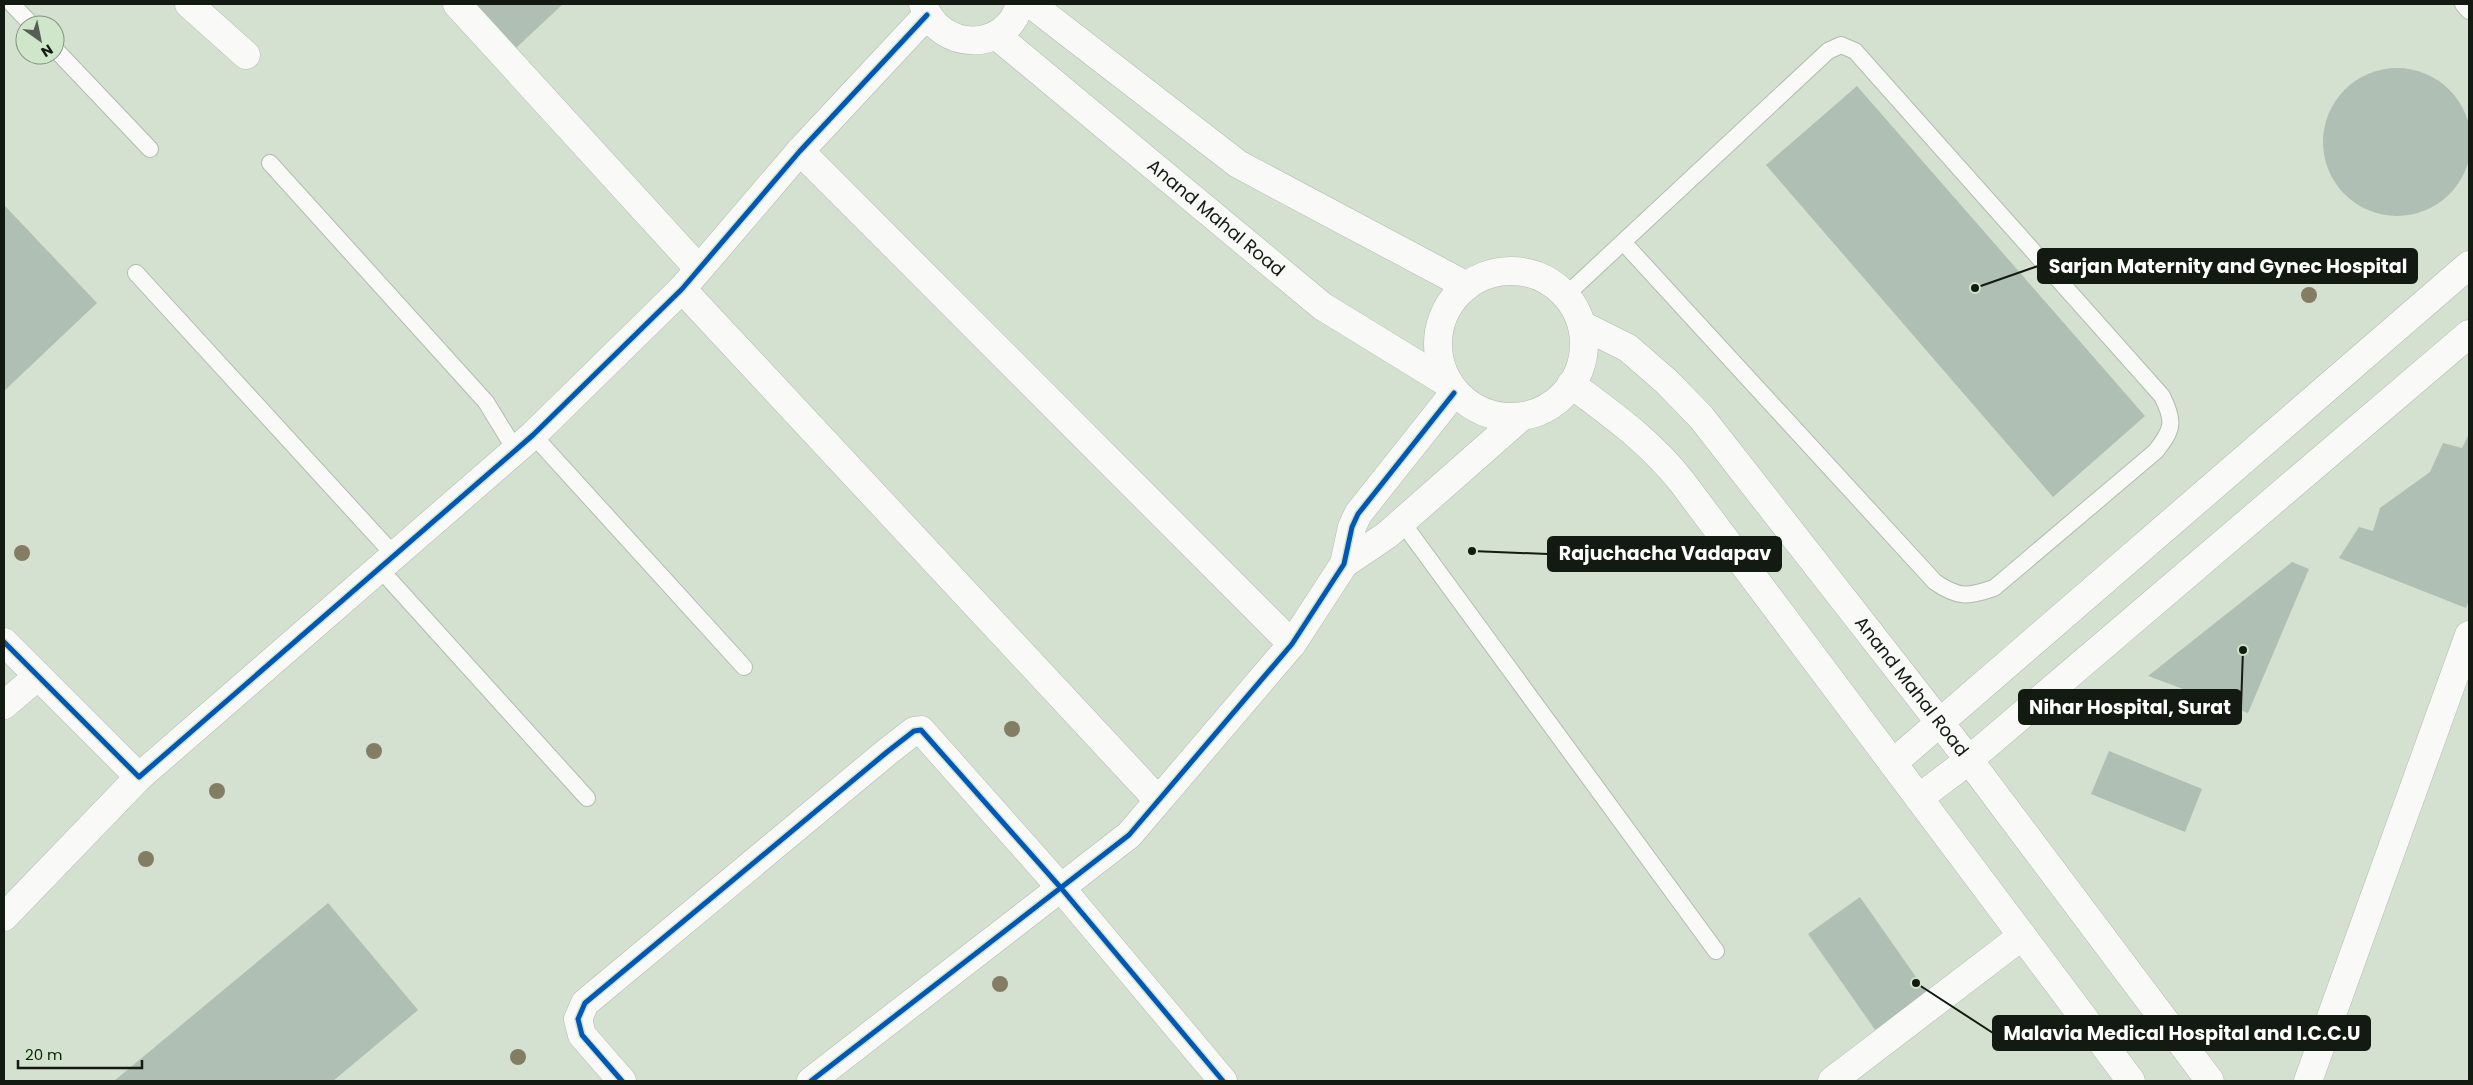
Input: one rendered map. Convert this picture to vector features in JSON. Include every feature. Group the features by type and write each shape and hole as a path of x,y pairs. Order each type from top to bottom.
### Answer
{"street":[{"path":"188,4 246,55"},
{"path":"457,4 690,278 1158,800"},
{"path":"4,918 139,777 525,443 690,278 925,9 936,27 950,37 965,40 981,40 996,35 1009,25 1020,4"},
{"path":"1031,4 1238,164 1467,286"},
{"name":"Anand Mahal Road","path":"996,35 1322,306 1452,388"},
{"path":"800,151 1292,644"},
{"path":"1893,763 2469,265"},
{"path":"1511,271 1535,275 1556,286 1566,296 1582,325 1584,350 1578,374 1564,395 1545,409 1521,417 1497,417 1474,408 1452,388 1442,371 1437,348 1440,324 1450,303 1467,286 1488,274 1511,271"},
{"name":"Anand Mahal Road","path":"1582,325 1628,348 1667,382 1701,417 1969,760 2210,1081"},
{"path":"1919,798 1969,760 2469,334"},
{"path":"1571,384 1642,437 1663,458 2131,1081"},
{"path":"811,1081 1129,835 1292,644 1344,564 1352,527 1358,514 1452,388"},
{"path":"1344,564 1387,535 1521,417"},
{"path":"2308,1081 2469,635"},
{"path":"4,642 139,777"},
{"path":"4,705 38,676"},
{"path":"622,1081 582,1035 578,1019 585,1003 914,731 921,730 1061,888 1223,1081"},
{"path":"1832,1081 2022,936"}],"lane":[{"path":"12,4 22,15"},
{"path":"2463,4 2469,11"},
{"path":"1566,296 1623,242 1828,51 1841,45 1855,51 2162,396 2171,414 2168,435 2156,451 1994,588 1972,596 1950,592 1935,582 1623,242"},
{"path":"65,60 150,149"},
{"path":"270,163 486,402 744,667"},
{"path":"136,273 387,563 586,798"},
{"path":"1402,522 1716,951"}],"building":[{"path":"474,4 563,4 516,48"},
{"path":"2397,68 2425,74 2449,90 2465,114 2471,142 2465,170 2449,194 2425,210 2397,216 2369,210 2345,194 2329,170 2323,142 2329,114 2345,90 2369,74"},
{"path":"1857,86 2145,416 2053,497 1766,165"},
{"path":"4,205 97,303 4,391"},
{"path":"2469,434 2469,600 2466,608 2339,558 2359,527 2373,531 2380,508 2430,472 2443,443 2462,448"},
{"path":"2292,562 2309,569 2248,713 2148,676"},
{"path":"2109,751 2202,789 2185,832 2091,794"},
{"path":"1860,897 1930,997 1878,1034 1808,934"},
{"path":"328,903 418,1010 333,1081 114,1081"}],"cycle path":[{"path":"4,642 139,777 533,435 682,289 800,151 927,15"},
{"path":"811,1081 1129,835 1292,644 1344,564 1352,527 1358,514 1454,393"},
{"path":"622,1081 582,1035 578,1019 585,1003 887,752 914,731 921,730 1061,888 1223,1081"}],"place":[{"name":"Sarjan Maternity and Gynec Hospital","path":"1975,288"},
{"name":"Rajuchacha Vadapav","path":"1472,551"},
{"name":"Nihar Hospital, Surat","path":"2243,650"},
{"name":"Malavia Medical Hospital and I.C.C.U","path":"1916,983"}]}
